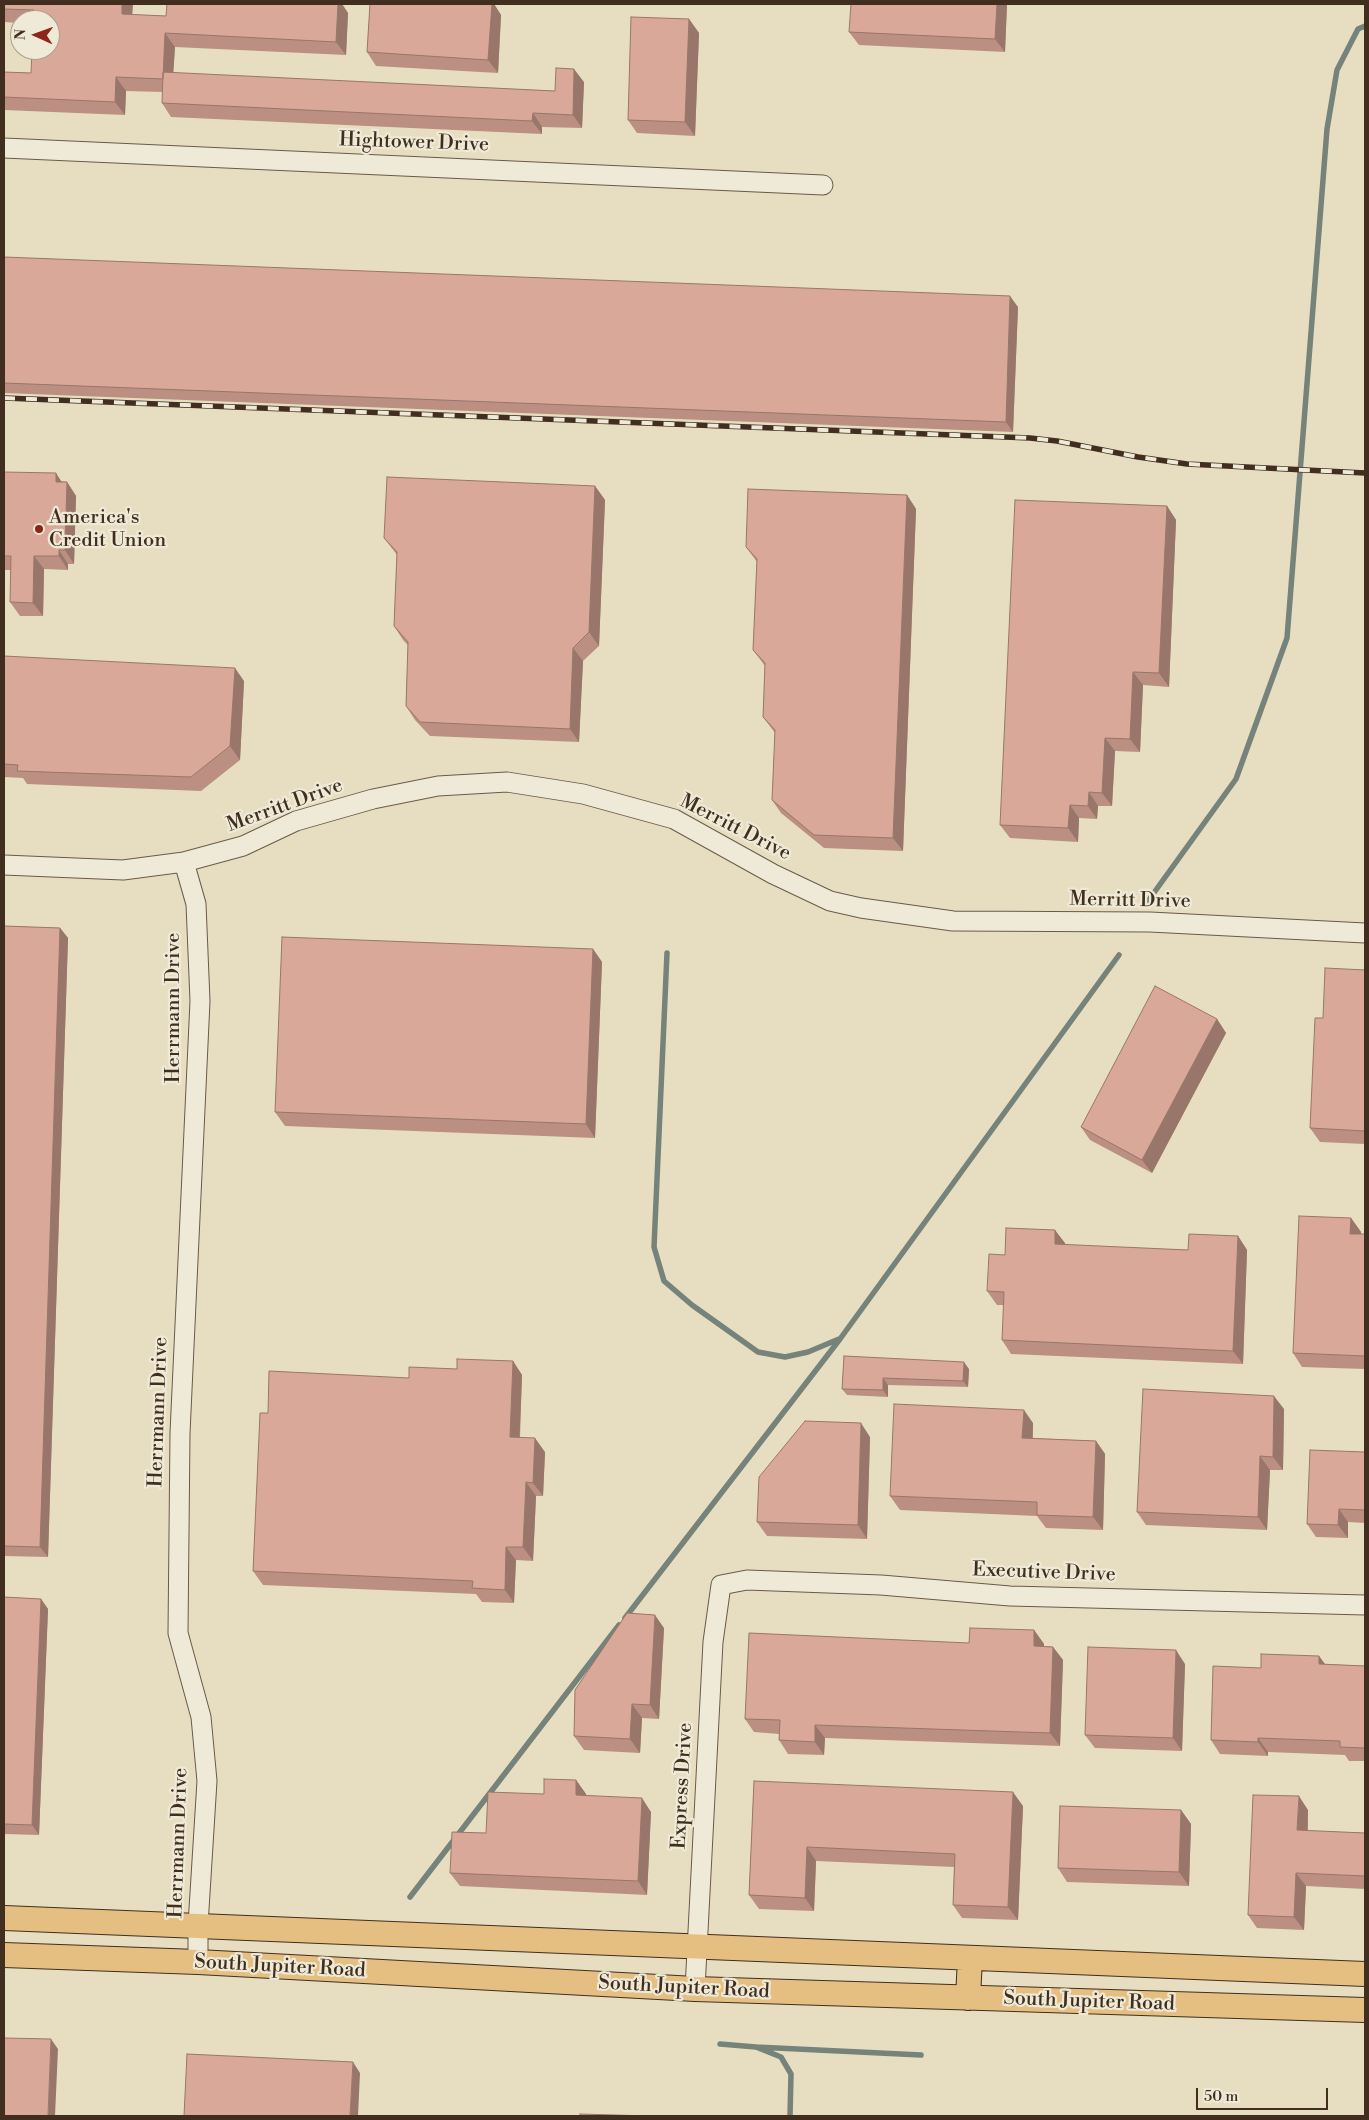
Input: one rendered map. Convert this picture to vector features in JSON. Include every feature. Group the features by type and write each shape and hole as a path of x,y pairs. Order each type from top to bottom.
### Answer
{"main road":[{"name":"South Jupiter Road","path":"4,1918 1365,1974"},
{"name":"South Jupiter Road","path":"4,1955 198,1962 695,1989 1365,2010"},
{"path":"968,1998 970,1958"}],"street":[{"name":"Hightower Drive","path":"4,148 823,185"},
{"name":"Merritt Drive","path":"4,865 123,870 184,862 243,846 296,821 373,799 438,786 506,782 583,794 674,819 781,878 830,901 861,908 953,921 1150,922 1365,933"},
{"name":"Herrmann Drive","path":"184,862 196,904 200,1001 180,1433 178,1633 200,1717 207,1781 198,1926 198,1962"},
{"name":"Executive Drive","path":"721,1585 756,1580 882,1585 1010,1596 1365,1605"},
{"name":"Express Drive","path":"695,1989 713,1642 721,1585"}],"building":[{"path":"4,4 122,4 122,14 166,16 167,4 338,4 336,42 165,33 163,79 116,77 115,102 4,97 4,72 31,73 32,60 60,60 60,10 4,9"},
{"path":"370,4 492,4 488,60 367,52"},
{"path":"851,4 997,4 995,39 849,32"},
{"path":"631,17 689,19 685,122 628,120"},
{"path":"556,68 574,69 573,115 533,113 532,121 162,103 163,72 555,91"},
{"path":"4,257 1010,296 1006,422 4,383"},
{"name":"America's Credit Union","path":"4,472 56,473 56,482 67,482 65,550 59,550 59,556 34,556 33,603 10,602 11,556 4,556"},
{"path":"387,477 595,486 589,632 573,648 570,729 420,722 406,706 408,642 394,626 397,552 384,538"},
{"path":"748,489 907,495 893,838 814,835 772,800 775,730 763,717 765,663 753,650 757,559 746,547"},
{"path":"1015,500 1167,506 1159,673 1133,672 1130,739 1105,738 1102,793 1089,792 1088,806 1070,805 1068,828 1000,825"},
{"path":"4,656 235,668 230,746 191,777 17,771 18,765 4,764"},
{"path":"4,926 60,928 40,1547 4,1546"},
{"path":"282,937 593,949 586,1124 275,1112"},
{"path":"1325,968 1365,970 1365,1131 1310,1128 1315,1018 1323,1018"},
{"path":"1155,986 1217,1019 1142,1160 1081,1127"},
{"path":"1299,1216 1351,1218 1350,1234 1365,1234 1365,1356 1293,1353"},
{"path":"1006,1228 1055,1230 1055,1244 1188,1250 1189,1234 1238,1236 1233,1351 1002,1340 1004,1292 987,1291 989,1254 1005,1255"},
{"path":"844,1356 964,1362 963,1381 883,1378 883,1390 842,1389"},
{"path":"457,1359 513,1361 510,1437 535,1438 533,1483 526,1482 523,1547 506,1547 505,1590 472,1588 473,1581 253,1571 260,1413 268,1413 269,1371 409,1378 409,1367 457,1369"},
{"path":"1143,1389 1274,1396 1273,1457 1260,1456 1258,1517 1137,1512"},
{"path":"894,1404 1024,1410 1022,1438 1096,1441 1093,1517 1037,1515 1037,1502 890,1496"},
{"path":"805,1421 861,1423 858,1525 757,1522 759,1477"},
{"path":"1310,1450 1365,1452 1365,1510 1339,1509 1338,1525 1307,1524"},
{"path":"4,1597 41,1599 32,1825 4,1824"},
{"path":"627,1613 655,1615 650,1705 632,1704 630,1739 574,1736 575,1690"},
{"path":"970,1628 1034,1630 1034,1646 1053,1647 1050,1733 815,1725 815,1742 779,1740 780,1720 745,1719 749,1633 969,1643"},
{"path":"1088,1647 1176,1650 1173,1738 1085,1735"},
{"path":"1261,1654 1319,1656 1319,1664 1365,1666 1365,1748 1340,1747 1340,1741 1258,1738 1258,1742 1211,1740 1213,1666 1261,1668"},
{"path":"544,1779 576,1780 576,1795 642,1798 638,1881 450,1873 452,1832 486,1833 488,1792 544,1794"},
{"path":"754,1781 1013,1792 1008,1907 953,1905 955,1854 807,1847 805,1898 749,1895"},
{"path":"1253,1795 1299,1796 1297,1830 1365,1833 1365,1876 1296,1873 1294,1917 1248,1915"},
{"path":"1060,1806 1181,1810 1179,1872 1058,1868"},
{"path":"4,2038 51,2039 48,2116 4,2116"},
{"path":"187,2054 353,2062 350,2116 184,2116"},
{"path":"580,2114 651,2116 580,2116"}],"waterway":[{"path":"1148,901 1236,779 1287,638 1327,129 1337,70 1358,29 1365,26"},
{"path":"667,953 654,1247 664,1281 692,1305 758,1352 785,1357 808,1352 839,1339"},
{"path":"625,1618 840,1339 1119,955"},
{"path":"410,1897 619,1625"},
{"path":"720,2044 756,2047 781,2057 791,2074 790,2116"},
{"path":"756,2047 921,2055"}],"railway":[{"path":"4,398 1030,438 1187,464 1365,473"}],"place":[{"name":"America's Credit Union","path":"39,529"}]}
